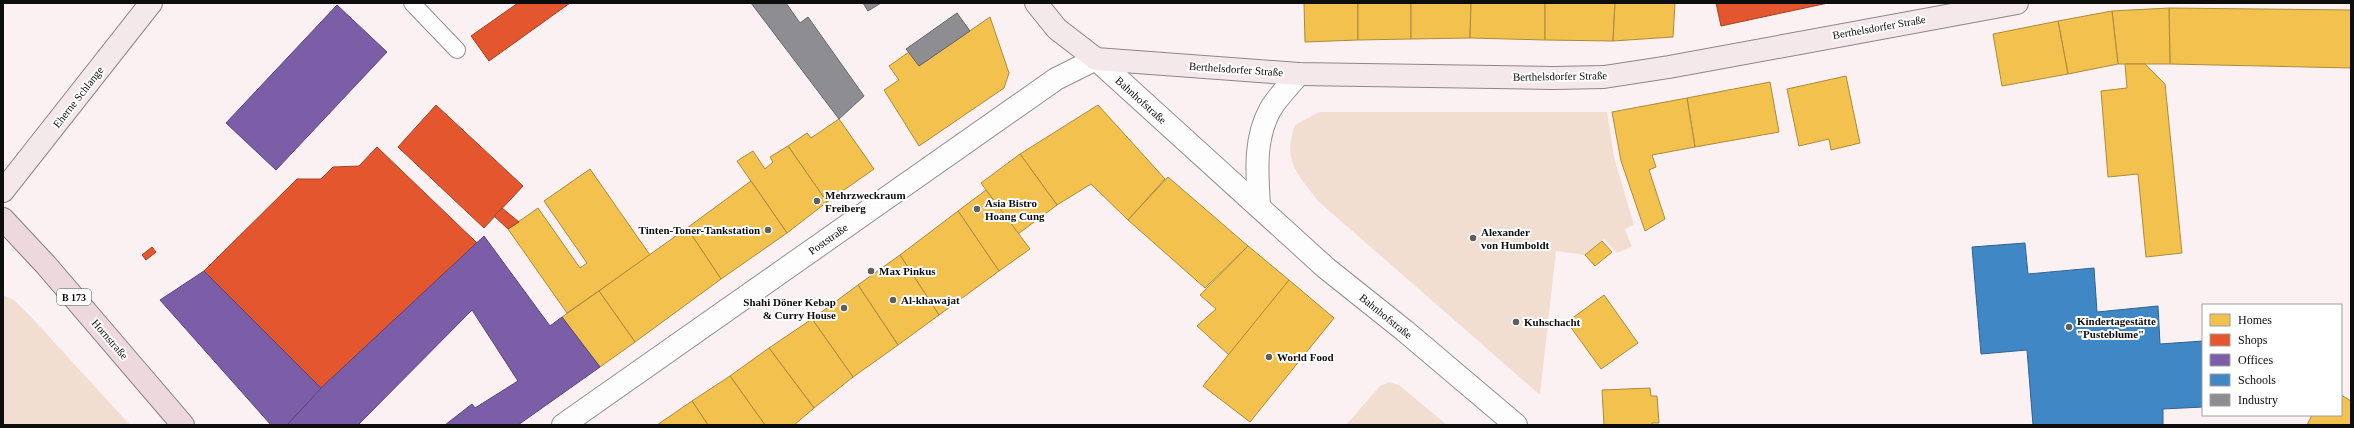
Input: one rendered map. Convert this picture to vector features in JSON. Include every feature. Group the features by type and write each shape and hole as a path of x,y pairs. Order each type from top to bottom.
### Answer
{"main road":[{"name":"Hornstraße","path":"3,219 46,265 183,425"}],"street":[{"name":"Eherne Schlange","path":"3,191 151,3"},
{"path":"1036,3 1057,29 1096,59"},
{"name":"Berthelsdorfer Straße","path":"1096,59 1299,74 1553,78 1604,77 1669,67 2017,3"},
{"name":"Bahnhofstraße","path":"1096,59 1259,205 1326,268 1405,331 1516,425"},
{"name":"Poststraße","path":"563,425 1056,79 1096,59"},
{"path":"1259,205 1257,168 1259,142 1270,110 1299,74"}],"lane":[{"path":"412,3 457,50"}],"shaded area":[{"path":"1319,112 1607,112 1614,157 1634,225 1625,229 1632,247 1617,253 1604,239 1585,255 1556,251 1540,395 1318,201 1298,174 1291,157 1290,148 1291,137 1295,125"},
{"path":"3,295 14,300 32,318 130,425 3,425"},
{"path":"1389,382 1399,385 1447,425 1346,425 1380,386"}],"building: Homes":[{"path":"1304,3 1358,3 1358,40 1305,42"},
{"path":"1358,3 1411,3 1411,39 1358,40"},
{"path":"1411,3 1471,3 1470,38 1411,39"},
{"path":"1471,3 1545,3 1545,40 1470,38"},
{"path":"1545,3 1615,3 1613,41 1545,40"},
{"path":"1615,3 1675,3 1673,37 1613,41"},
{"path":"2169,8 2351,10 2351,68 2170,64"},
{"path":"2169,8 2170,64 2118,64 2112,11"},
{"path":"2112,11 2118,64 2068,74 2058,21"},
{"path":"990,17 1009,73 1004,88 919,146 884,90 899,80 889,66 909,52 919,66"},
{"path":"2058,21 2068,74 2002,86 1993,34"},
{"path":"2125,64 2145,64 2165,84 2182,253 2146,257 2138,174 2108,177 2101,91 2127,88"},
{"path":"1846,76 1860,143 1831,150 1829,139 1799,146 1787,89"},
{"path":"1770,82 1779,132 1695,147 1687,98"},
{"path":"1687,98 1695,147 1652,155 1656,167 1649,170 1665,219 1645,231 1621,161 1612,112"},
{"path":"1098,105 1165,179 1128,220 1091,184 1057,205 1020,154"},
{"path":"839,119 874,169 827,202 788,146 807,133 811,138"},
{"path":"788,146 827,202 787,233 737,161 753,151 765,169 773,162 770,157"},
{"path":"1020,154 1057,205 1018,234 981,183"},
{"path":"590,169 650,255 567,313 508,229 538,208 580,268 587,263 544,201"},
{"path":"1168,177 1248,246 1205,288 1128,220"},
{"path":"751,181 787,233 721,279 687,228"},
{"path":"986,190 1030,249 999,271 958,211"},
{"path":"958,211 999,271 939,315 900,255"},
{"path":"687,228 721,279 635,342 599,291"},
{"path":"1602,241 1612,252 1595,266 1585,255"},
{"path":"1248,246 1289,280 1229,355 1197,326 1216,309 1200,295"},
{"path":"900,255 939,315 898,345 858,285"},
{"path":"1289,280 1334,318 1250,422 1203,386"},
{"path":"858,285 898,345 853,377 812,319"},
{"path":"599,291 635,342 600,367 562,317"},
{"path":"1604,295 1638,343 1601,369 1567,322"},
{"path":"812,319 853,377 814,408 769,348"},
{"path":"769,348 814,408 794,425 765,425 730,376"},
{"path":"730,376 765,425 708,425 692,401"},
{"path":"1650,388 1651,396 1657,396 1659,423 1652,423 1652,425 1604,425 1602,390"},
{"path":"2342,396 2351,401 2351,425 2307,425 2312,416 2342,416"},
{"path":"692,401 708,425 657,425"}],"building: Shops":[{"path":"518,3 570,3 489,61 471,36"},
{"path":"1716,3 1828,3 1721,26"},
{"path":"436,105 523,186 484,228 398,147"},
{"path":"377,147 477,243 321,388 204,271 297,179 321,179 333,167 359,166"},
{"path":"502,208 519,222 508,229 494,216"},
{"path":"152,247 156,252 146,260 142,255"}],"building: Offices":[{"path":"337,5 387,52 276,170 226,123"},
{"path":"484,236 550,326 562,317 600,367 518,425 445,425 472,404 475,408 518,381 472,310 358,425 287,425 321,388"},
{"path":"204,271 321,388 287,425 271,425 160,300"}],"building: Schools":[{"name":"Kindertagestätte \"Pusteblume\"","path":"2025,243 2028,274 2094,268 2097,312 2158,306 2160,344 2202,341 2202,407 2163,409 2163,425 2033,425 2027,350 1981,354 1972,247"}],"building: Industry":[{"path":"751,3 786,3 800,23 808,17 864,96 839,119"},
{"path":"863,3 881,3 868,11"},
{"path":"957,13 970,31 919,66 906,49"}],"place":[{"name":"Mehrzweckraum Freiberg","path":"817,201"},
{"name":"Asia Bistro Hoang Cung","path":"977,209"},
{"name":"Tinten-Toner-Tankstation","path":"768,230"},
{"name":"Alexander von Humboldt","path":"1473,238"},
{"name":"Max Pinkus","path":"871,271"},
{"name":"Al-khawajat","path":"893,300"},
{"name":"Shahi Döner Kebap & Curry House","path":"844,308"},
{"name":"Kuhschacht","path":"1516,322"},
{"name":"Kindertagestätte \"Pusteblume\"","path":"2069,327"},
{"name":"World Food","path":"1269,357"}]}
